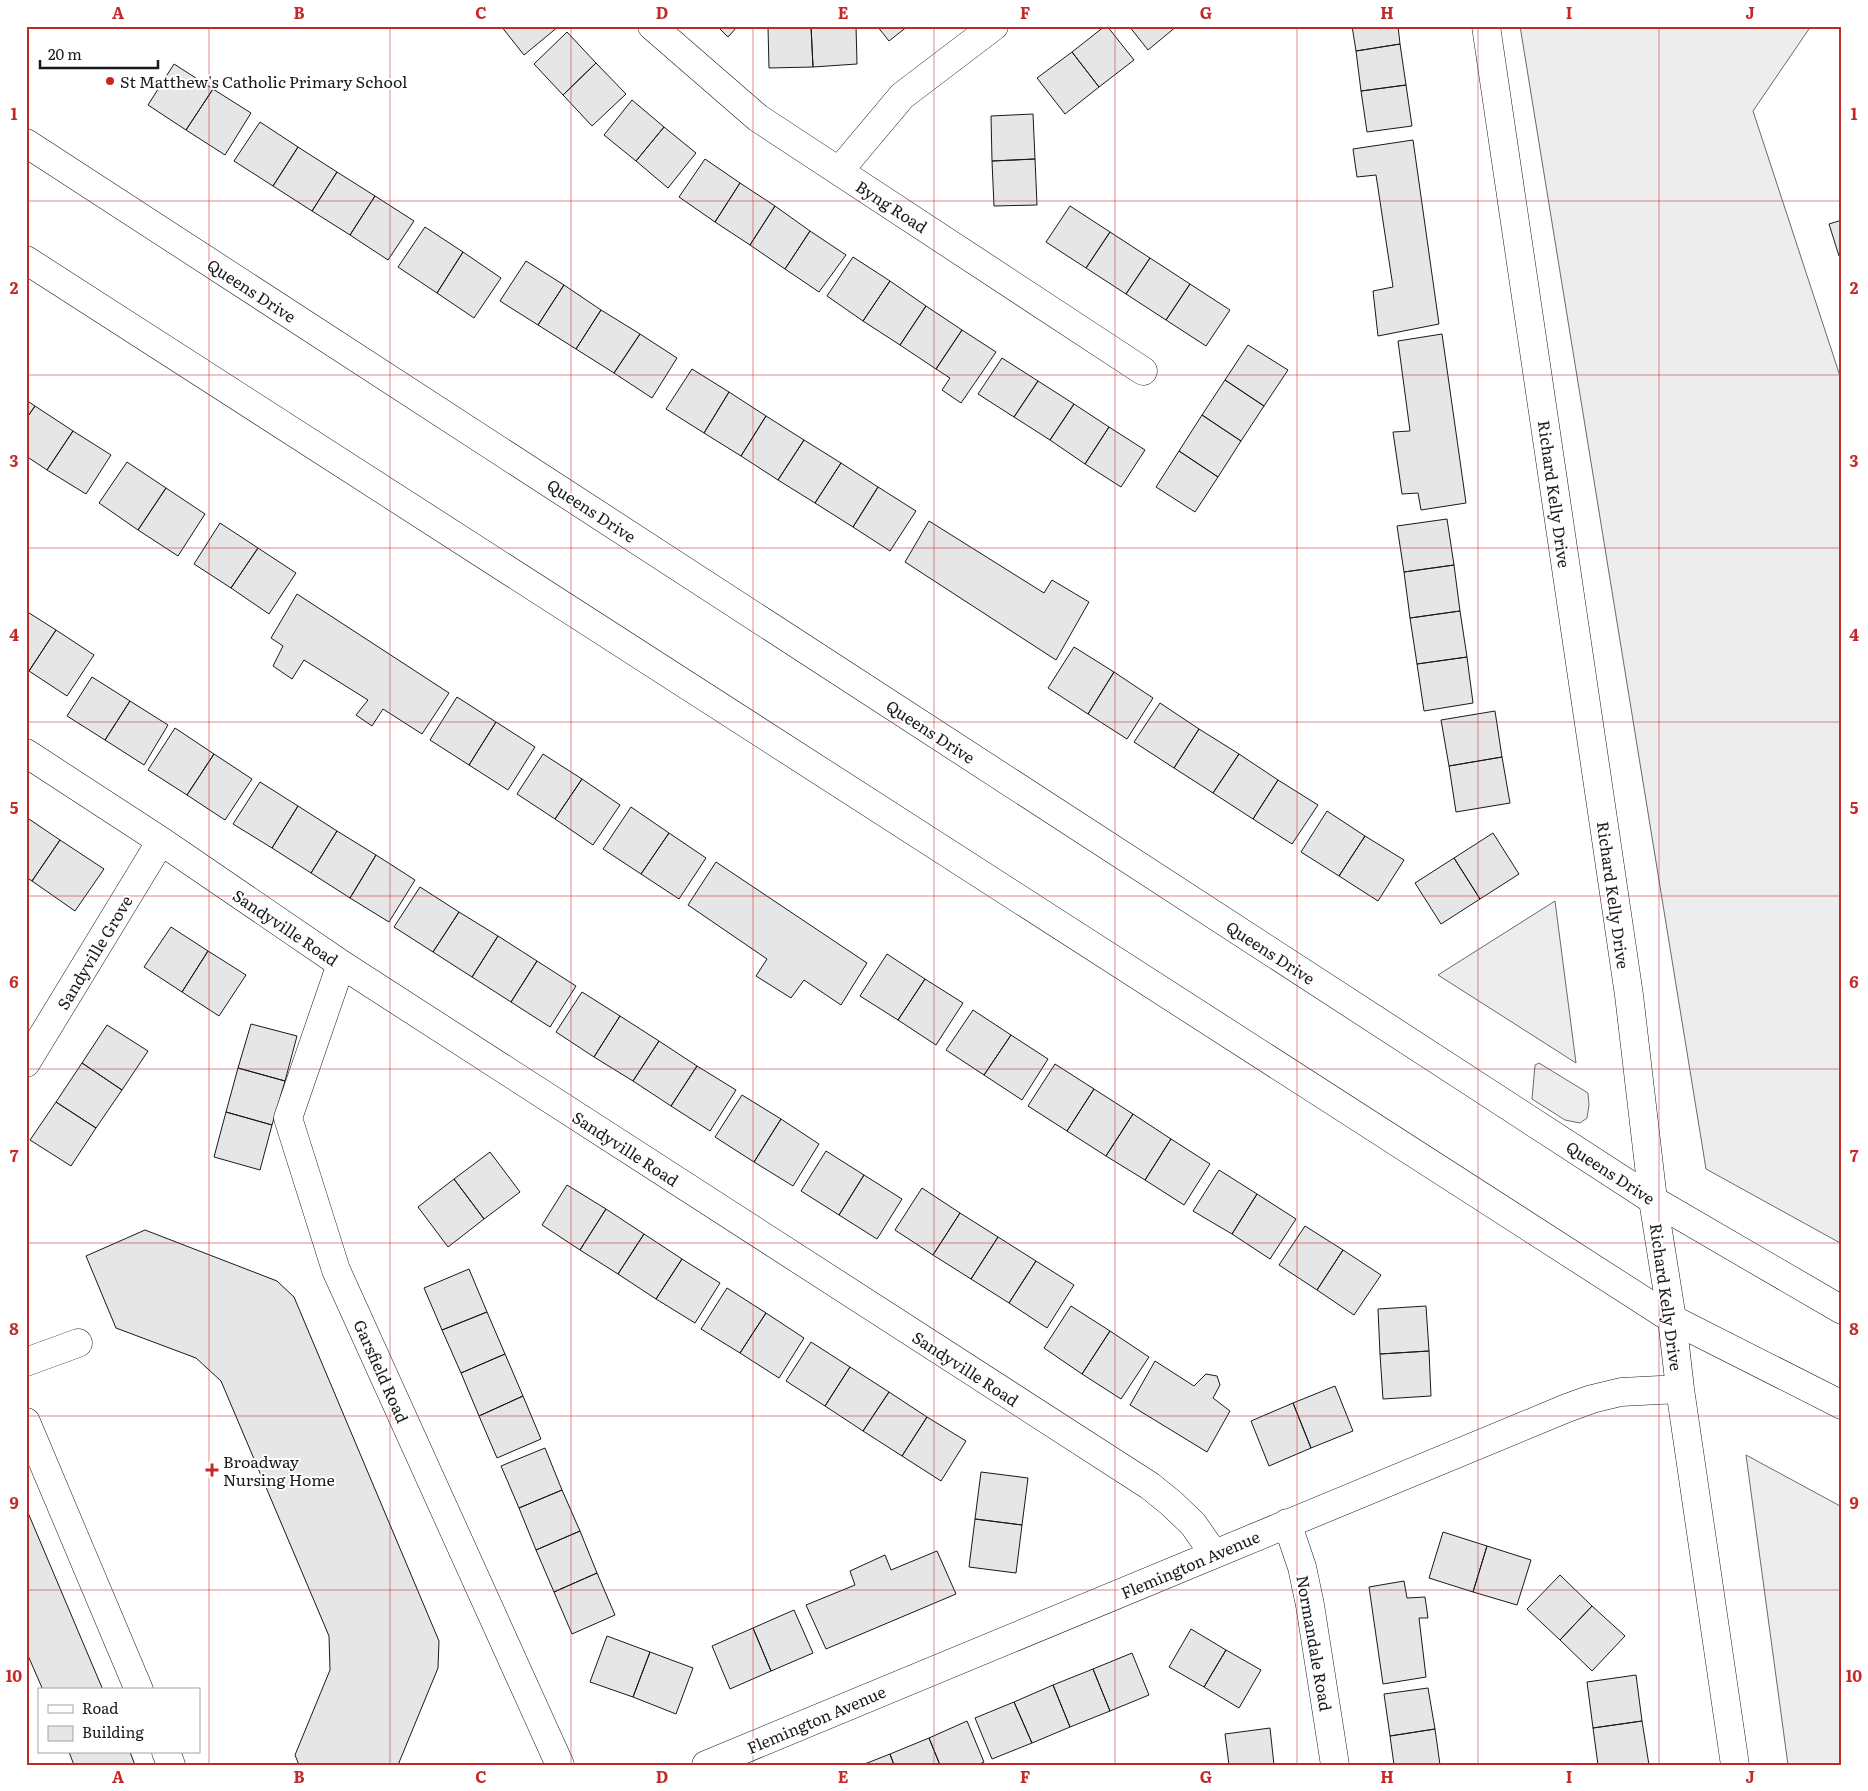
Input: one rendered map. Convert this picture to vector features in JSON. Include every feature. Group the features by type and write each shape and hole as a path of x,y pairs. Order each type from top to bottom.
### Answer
{"main road":[{"name":"Byng Road","path":"652,26 758,118 1142,370"},
{"path":"839,171 902,96 994,26"},
{"name":"Richard Kelly Drive","path":"1486,26 1629,995 1653,1200 1672,1319 1680,1389 1735,1765"},
{"name":"Queens Drive","path":"26,143 1653,1200 1842,1310"},
{"path":"26,260 1672,1319 1842,1405"},
{"name":"Sandyville Road","path":"26,753 161,841 341,964 1150,1486 1193,1524 1214,1554"},
{"name":"Sandyville Grove","path":"26,1063 161,841"},
{"name":"Garsfield Road","path":"341,964 288,1118 336,1270 560,1765"},
{"path":"26,1362 78,1343"},
{"name":"Flemington Avenue","path":"706,1765 1287,1523 1592,1399 1621,1392 1680,1389"},
{"path":"26,1422 137,1688"},
{"name":"Normandale Road","path":"1287,1523 1302,1567 1310,1605 1335,1765"}],"shaded area":[{"path":"1520,26 1811,26 1753,111 1842,382 1842,1244 1706,1169"},
{"path":"1555,901 1576,1063 1438,975"},
{"path":"1539,1063 1588,1093 1587,1118 1580,1123 1565,1120 1532,1099 1535,1065"},
{"path":"1746,1455 1842,1507 1842,1765 1788,1765"}],"building":[{"path":"501,26 559,26 524,55"},
{"path":"717,26 738,26 728,37"},
{"path":"811,26 813,67 769,68 768,27"},
{"path":"811,26 856,26 857,64 813,67"},
{"path":"877,26 908,26 889,41"},
{"path":"1107,26 1134,60 1099,87 1072,52"},
{"path":"1129,26 1177,26 1148,50"},
{"path":"1352,26 1398,26 1400,44 1356,51"},
{"path":"567,32 596,63 563,95 534,64"},
{"path":"1400,44 1406,85 1361,91 1356,51"},
{"path":"1072,52 1099,87 1065,114 1037,78"},
{"path":"596,63 626,94 592,126 563,95"},
{"path":"174,64 213,89 186,130 148,105"},
{"path":"1406,85 1412,126 1367,132 1361,91"},
{"path":"213,89 251,113 225,155 186,130"},
{"path":"632,100 664,127 636,161 604,135"},
{"path":"1033,114 1035,159 992,161 991,116"},
{"path":"260,122 298,147 273,186 234,161"},
{"path":"664,127 696,153 668,188 636,161"},
{"path":"1413,140 1439,324 1378,336 1373,291 1393,287 1376,175 1357,177 1353,149"},
{"path":"298,147 337,172 312,211 273,186"},
{"path":"705,159 740,183 715,222 679,197"},
{"path":"1035,159 1037,205 994,206 992,161"},
{"path":"337,172 375,196 350,235 312,211"},
{"path":"740,183 775,206 750,245 715,222"},
{"path":"375,196 414,221 388,260 350,235"},
{"path":"775,206 810,231 785,269 750,245"},
{"path":"1070,206 1110,232 1086,268 1046,242"},
{"path":"1842,220 1842,255 1839,256 1829,224"},
{"path":"425,227 463,252 437,293 398,267"},
{"path":"810,231 846,255 819,292 785,269"},
{"path":"1110,232 1150,258 1126,294 1086,268"},
{"path":"463,252 501,278 474,318 437,293"},
{"path":"853,257 890,281 863,321 827,296"},
{"path":"1150,258 1190,284 1166,320 1126,294"},
{"path":"526,261 564,285 538,325 500,301"},
{"path":"890,281 926,306 900,345 863,321"},
{"path":"1190,284 1230,310 1206,346 1166,320"},
{"path":"564,285 601,310 576,349 538,325"},
{"path":"926,306 962,330 936,369 900,345"},
{"path":"601,310 640,334 614,373 576,349"},
{"path":"962,330 996,352 961,403 942,390 950,378 936,369"},
{"path":"640,334 677,358 652,398 614,373"},
{"path":"1442,334 1466,503 1421,510 1418,493 1402,494 1393,432 1410,431 1398,341"},
{"path":"1248,345 1288,370 1264,406 1225,380"},
{"path":"1002,358 1038,381 1014,417 978,394"},
{"path":"692,369 729,392 704,433 666,409"},
{"path":"1225,380 1264,406 1241,441 1202,415"},
{"path":"1038,381 1074,404 1050,440 1014,417"},
{"path":"729,392 766,416 741,456 704,433"},
{"path":"26,400 35,406 26,419"},
{"path":"1074,404 1109,427 1085,464 1050,440"},
{"path":"35,406 73,431 47,470 26,456 26,419"},
{"path":"1202,415 1241,441 1218,477 1179,451"},
{"path":"766,416 804,440 778,480 741,456"},
{"path":"1109,427 1145,450 1121,487 1085,464"},
{"path":"73,431 111,455 86,494 47,470"},
{"path":"804,440 841,463 815,503 778,480"},
{"path":"1179,451 1218,477 1195,512 1156,487"},
{"path":"127,462 166,488 138,530 99,503"},
{"path":"841,463 878,487 853,527 815,503"},
{"path":"878,487 916,511 890,551 853,527"},
{"path":"166,488 205,514 178,556 138,530"},
{"path":"1447,519 1454,565 1404,572 1397,526"},
{"path":"929,521 1044,593 1052,580 1089,602 1056,660 905,562"},
{"path":"220,523 258,548 231,588 194,564"},
{"path":"258,548 296,573 269,614 231,588"},
{"path":"1454,565 1460,611 1410,618 1404,572"},
{"path":"297,594 449,693 422,734 383,709 372,726 356,715 368,700 304,660 292,679 273,666 283,646 271,638"},
{"path":"26,611 56,630 29,671 26,669"},
{"path":"1460,611 1467,657 1417,664 1410,618"},
{"path":"56,630 94,655 67,696 29,671"},
{"path":"1074,647 1114,672 1088,714 1048,688"},
{"path":"1467,657 1473,703 1424,711 1417,664"},
{"path":"1114,672 1153,698 1127,739 1088,714"},
{"path":"92,677 130,701 105,740 67,716"},
{"path":"457,697 496,722 469,765 430,740"},
{"path":"130,701 168,725 144,765 105,740"},
{"path":"1160,703 1199,729 1174,768 1134,742"},
{"path":"1495,711 1502,757 1449,766 1441,720"},
{"path":"496,722 535,747 508,790 469,765"},
{"path":"175,728 214,754 187,795 148,770"},
{"path":"1199,729 1239,754 1213,793 1174,768"},
{"path":"214,754 252,779 225,820 187,795"},
{"path":"543,754 582,779 555,819 517,794"},
{"path":"1239,754 1278,780 1253,819 1213,793"},
{"path":"1502,757 1510,803 1456,812 1449,766"},
{"path":"582,779 620,805 593,845 555,819"},
{"path":"1278,780 1318,805 1292,844 1253,819"},
{"path":"260,782 298,806 272,848 233,824"},
{"path":"298,806 337,831 311,873 272,848"},
{"path":"631,807 669,833 641,874 603,849"},
{"path":"1327,811 1365,836 1339,876 1301,852"},
{"path":"26,817 60,840 32,881 26,877"},
{"path":"337,831 376,855 350,898 311,873"},
{"path":"669,833 706,858 679,899 641,874"},
{"path":"1493,833 1519,874 1480,899 1454,858"},
{"path":"1365,836 1404,860 1378,901 1339,876"},
{"path":"60,840 104,869 75,911 32,881"},
{"path":"376,855 415,880 389,922 350,898"},
{"path":"1454,858 1480,899 1441,924 1415,883"},
{"path":"716,862 867,963 841,1005 804,980 791,998 756,976 767,959 688,905"},
{"path":"420,887 459,912 433,952 394,927"},
{"path":"459,912 498,936 472,977 433,952"},
{"path":"171,927 208,951 182,992 144,967"},
{"path":"498,936 537,961 511,1002 472,977"},
{"path":"208,951 246,975 219,1016 182,992"},
{"path":"887,954 925,979 898,1020 860,996"},
{"path":"537,961 576,986 550,1027 511,1002"},
{"path":"925,979 963,1003 936,1045 898,1020"},
{"path":"582,992 620,1016 594,1057 556,1032"},
{"path":"973,1010 1011,1035 984,1075 946,1050"},
{"path":"620,1016 659,1041 633,1081 594,1057"},
{"path":"251,1024 297,1036 285,1081 238,1068"},
{"path":"107,1025 148,1051 122,1090 82,1063"},
{"path":"1011,1035 1048,1059 1022,1100 984,1075"},
{"path":"659,1041 697,1066 671,1106 633,1081"},
{"path":"82,1063 122,1090 96,1128 56,1102"},
{"path":"1055,1064 1094,1089 1067,1131 1028,1106"},
{"path":"697,1066 736,1090 710,1131 671,1106"},
{"path":"238,1068 285,1081 272,1125 226,1112"},
{"path":"1094,1089 1133,1114 1106,1156 1067,1131"},
{"path":"742,1095 781,1119 754,1162 715,1137"},
{"path":"56,1102 96,1128 71,1166 30,1140"},
{"path":"226,1112 272,1125 260,1170 214,1157"},
{"path":"1133,1114 1171,1139 1145,1180 1106,1156"},
{"path":"781,1119 819,1144 793,1186 754,1162"},
{"path":"1171,1139 1210,1164 1184,1205 1145,1180"},
{"path":"826,1151 864,1175 839,1215 801,1191"},
{"path":"490,1152 520,1192 484,1219 454,1179"},
{"path":"1219,1170 1257,1194 1232,1234 1193,1211"},
{"path":"864,1175 902,1199 877,1239 839,1215"},
{"path":"454,1179 484,1219 448,1247 418,1207"},
{"path":"567,1185 606,1209 580,1250 542,1225"},
{"path":"922,1188 960,1213 933,1255 895,1230"},
{"path":"1257,1194 1296,1219 1270,1259 1232,1234"},
{"path":"606,1209 644,1234 618,1274 580,1250"},
{"path":"960,1213 998,1237 971,1279 933,1255"},
{"path":"1305,1226 1343,1250 1317,1290 1279,1265"},
{"path":"145,1230 277,1281 294,1297 439,1641 438,1668 398,1765 299,1765 295,1755 330,1670 329,1636 221,1381 196,1358 116,1328 86,1256"},
{"path":"644,1234 682,1259 656,1299 618,1274"},
{"path":"998,1237 1036,1261 1009,1303 971,1279"},
{"path":"1343,1250 1381,1275 1354,1315 1317,1290"},
{"path":"682,1259 720,1283 695,1323 656,1299"},
{"path":"1036,1261 1074,1285 1047,1328 1009,1303"},
{"path":"469,1269 487,1312 442,1330 424,1288"},
{"path":"727,1288 766,1313 740,1353 701,1329"},
{"path":"1071,1306 1110,1331 1082,1374 1044,1348"},
{"path":"1426,1306 1429,1351 1380,1354 1378,1309"},
{"path":"487,1312 505,1354 461,1373 442,1330"},
{"path":"766,1313 804,1338 779,1378 740,1353"},
{"path":"1110,1331 1149,1357 1121,1399 1082,1374"},
{"path":"811,1342 850,1367 825,1406 786,1381"},
{"path":"1429,1351 1431,1396 1383,1399 1380,1354"},
{"path":"505,1354 523,1396 479,1416 461,1373"},
{"path":"1155,1361 1194,1386 1206,1374 1217,1376 1220,1385 1213,1398 1230,1411 1207,1452 1130,1405"},
{"path":"850,1367 889,1392 863,1431 825,1406"},
{"path":"1335,1386 1353,1431 1311,1448 1293,1403"},
{"path":"889,1392 927,1417 902,1456 863,1431"},
{"path":"523,1396 541,1439 497,1458 479,1416"},
{"path":"1293,1403 1311,1448 1269,1466 1251,1421"},
{"path":"927,1417 966,1441 941,1481 902,1456"},
{"path":"545,1448 562,1490 519,1508 501,1466"},
{"path":"981,1472 1028,1478 1022,1525 975,1519"},
{"path":"562,1490 580,1531 536,1550 519,1508"},
{"path":"26,1508 102,1688 42,1688 26,1651"},
{"path":"975,1519 1022,1525 1016,1573 969,1567"},
{"path":"580,1531 597,1573 554,1592 536,1550"},
{"path":"1443,1532 1487,1546 1473,1592 1429,1578"},
{"path":"1487,1546 1531,1560 1517,1605 1473,1592"},
{"path":"937,1551 956,1594 826,1649 806,1605 855,1585 850,1571 885,1555 891,1570"},
{"path":"597,1573 615,1615 572,1634 554,1592"},
{"path":"1560,1575 1592,1606 1560,1640 1527,1609"},
{"path":"1404,1581 1407,1598 1425,1597 1428,1618 1419,1618 1426,1677 1383,1684 1369,1587"},
{"path":"1592,1606 1625,1636 1592,1671 1560,1640"},
{"path":"794,1610 813,1653 771,1671 753,1628"},
{"path":"753,1628 771,1671 730,1689 712,1646"},
{"path":"1191,1629 1226,1650 1204,1687 1169,1667"},
{"path":"607,1636 650,1652 633,1697 590,1682"},
{"path":"1226,1650 1261,1670 1239,1708 1204,1687"},
{"path":"650,1652 693,1668 676,1714 633,1697"},
{"path":"1132,1653 1149,1695 1110,1711 1093,1669"},
{"path":"1093,1669 1110,1711 1070,1727 1053,1685"},
{"path":"1636,1675 1642,1721 1593,1728 1587,1682"},
{"path":"1053,1685 1070,1727 1032,1743 1014,1702"},
{"path":"1428,1688 1435,1729 1390,1736 1384,1694"},
{"path":"1014,1702 1032,1743 992,1759 975,1718"},
{"path":"967,1721 984,1762 977,1765 940,1765 929,1738"},
{"path":"1642,1721 1649,1765 1598,1765 1593,1728"},
{"path":"1270,1728 1274,1765 1229,1765 1225,1734"},
{"path":"1435,1729 1440,1765 1394,1765 1390,1736"},
{"path":"929,1738 940,1765 894,1765 890,1754"},
{"path":"70,1754 131,1754 135,1765 74,1765"},
{"path":"890,1754 894,1765 862,1765"}],"place":[{"name":"St Matthew's Catholic Primary School","path":"110,81"},
{"name":"Broadway Nursing Home","path":"212,1470"}]}
